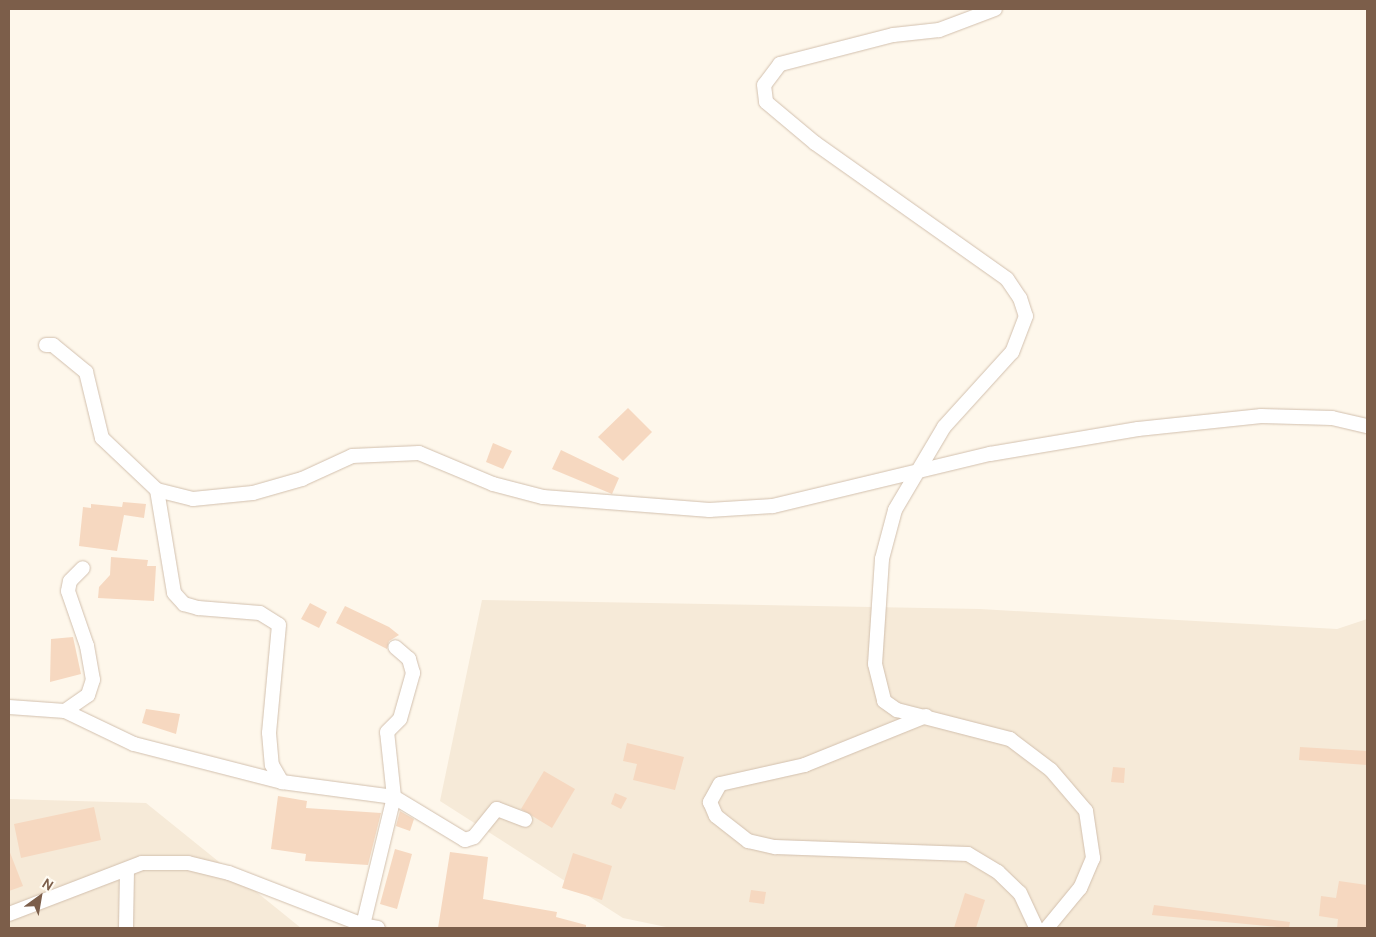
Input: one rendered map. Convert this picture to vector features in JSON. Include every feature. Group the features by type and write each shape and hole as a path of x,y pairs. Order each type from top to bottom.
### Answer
{"street":[{"path":"995,9 939,30 894,35 780,64 764,85 766,102 815,143 1007,280 1020,298 1026,316 1012,352 967,397 895,510 882,559 875,664 884,701 897,710 927,716 1010,739 1051,770 1086,811 1093,858 1080,888 1047,928"},
{"path":"46,345 53,345 86,372 102,438 157,490 193,499 253,493 302,480 352,456 419,453 493,484 544,497 709,510 773,506 916,475 990,454 1180,424 1310,416 1367,426"},
{"path":"157,490 174,593 184,604 260,613 279,624 269,733 272,765 282,782"},
{"path":"65,711 88,695 92,680 87,646 68,591 70,581 83,568"},
{"path":"363,926 394,797 387,732 400,719 413,673 409,659 396,647"},
{"path":"9,707 65,711 134,744 282,782 394,797 465,840 474,837 497,809 524,820"},
{"path":"927,716 805,765 720,784 710,802 716,816 748,841 775,847 968,854 998,872 1020,893 1036,928"},
{"path":"9,914 127,872 142,862 188,863 228,873 363,926 378,928"},
{"path":"126,928 127,872"}],"shaded area":[{"path":"482,600 980,609 1337,629 1367,619 1367,928 671,928 623,918 440,801"},
{"path":"9,799 146,803 301,928 9,928"}],"building":[{"path":"628,408 652,432 623,461 598,437"},
{"path":"493,443 512,451 503,469 486,462"},
{"path":"561,450 619,478 612,494 552,469"},
{"path":"123,502 146,504 144,518 124,515 117,551 79,546 83,507 91,508 91,504 122,507"},
{"path":"111,557 148,560 147,566 156,566 154,601 98,598 99,587 110,575"},
{"path":"310,603 327,612 319,628 301,619"},
{"path":"345,606 389,627 399,635 389,641 387,649 336,623"},
{"path":"73,637 81,674 50,682 51,639"},
{"path":"146,709 180,714 176,734 142,723"},
{"path":"627,743 684,757 675,790 633,780 637,764 623,761"},
{"path":"1300,747 1367,751 1367,765 1299,760"},
{"path":"1113,767 1125,768 1124,783 1111,782"},
{"path":"544,771 575,789 552,828 521,809"},
{"path":"615,793 627,798 621,809 611,804"},
{"path":"278,796 307,801 306,808 381,813 368,865 305,861 306,854 271,849"},
{"path":"94,807 101,840 21,858 14,824"},
{"path":"400,811 414,819 410,831 396,826"},
{"path":"395,849 412,854 397,909 380,904"},
{"path":"9,850 23,886 9,891"},
{"path":"450,852 488,857 483,899 557,912 556,917 586,925 586,928 438,928"},
{"path":"573,853 612,866 602,900 562,888"},
{"path":"1339,881 1367,885 1367,928 1337,928 1338,919 1319,916 1321,896 1336,898"},
{"path":"751,890 766,892 764,904 749,902"},
{"path":"965,893 985,900 976,928 954,928"},
{"path":"1154,905 1290,922 1289,928 1152,915"}]}
